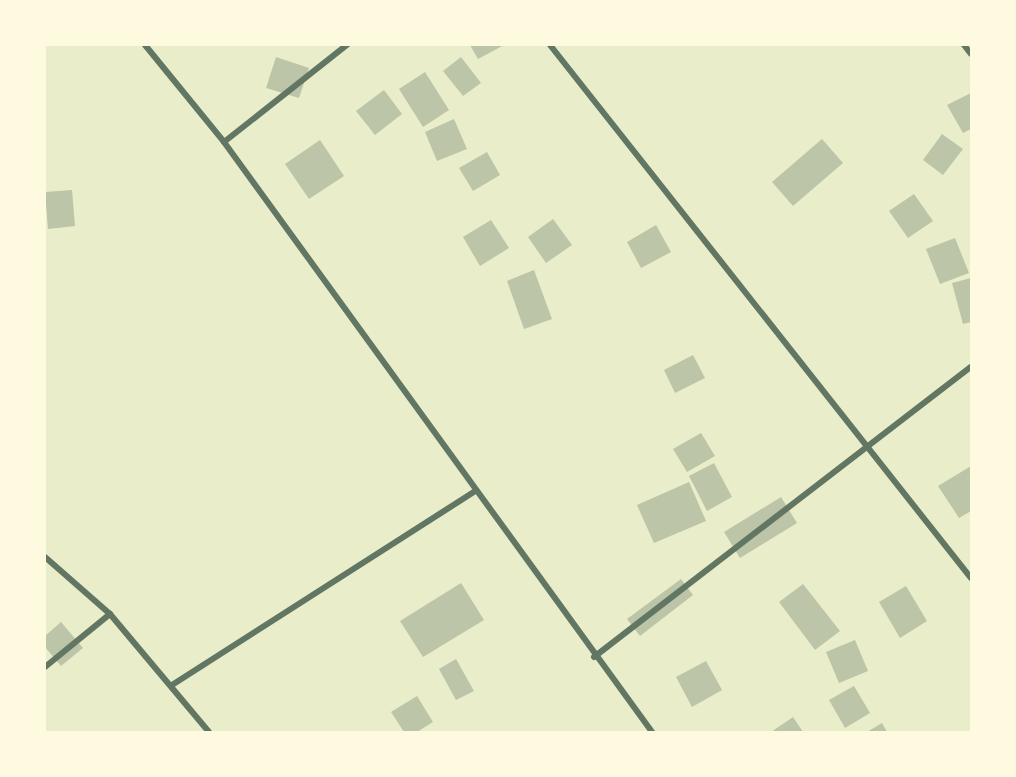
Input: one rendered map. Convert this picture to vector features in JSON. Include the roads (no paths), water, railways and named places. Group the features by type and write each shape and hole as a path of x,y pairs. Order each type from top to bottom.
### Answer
{"street":[{"path":"145,45 224,142 594,657 652,732"},
{"path":"224,142 347,45"},
{"path":"550,45 869,445 971,578"},
{"path":"964,45 971,54"},
{"path":"594,657 971,367"},
{"path":"172,685 475,491"},
{"path":"45,557 110,614 210,732"},
{"path":"45,667 110,614"}]}
